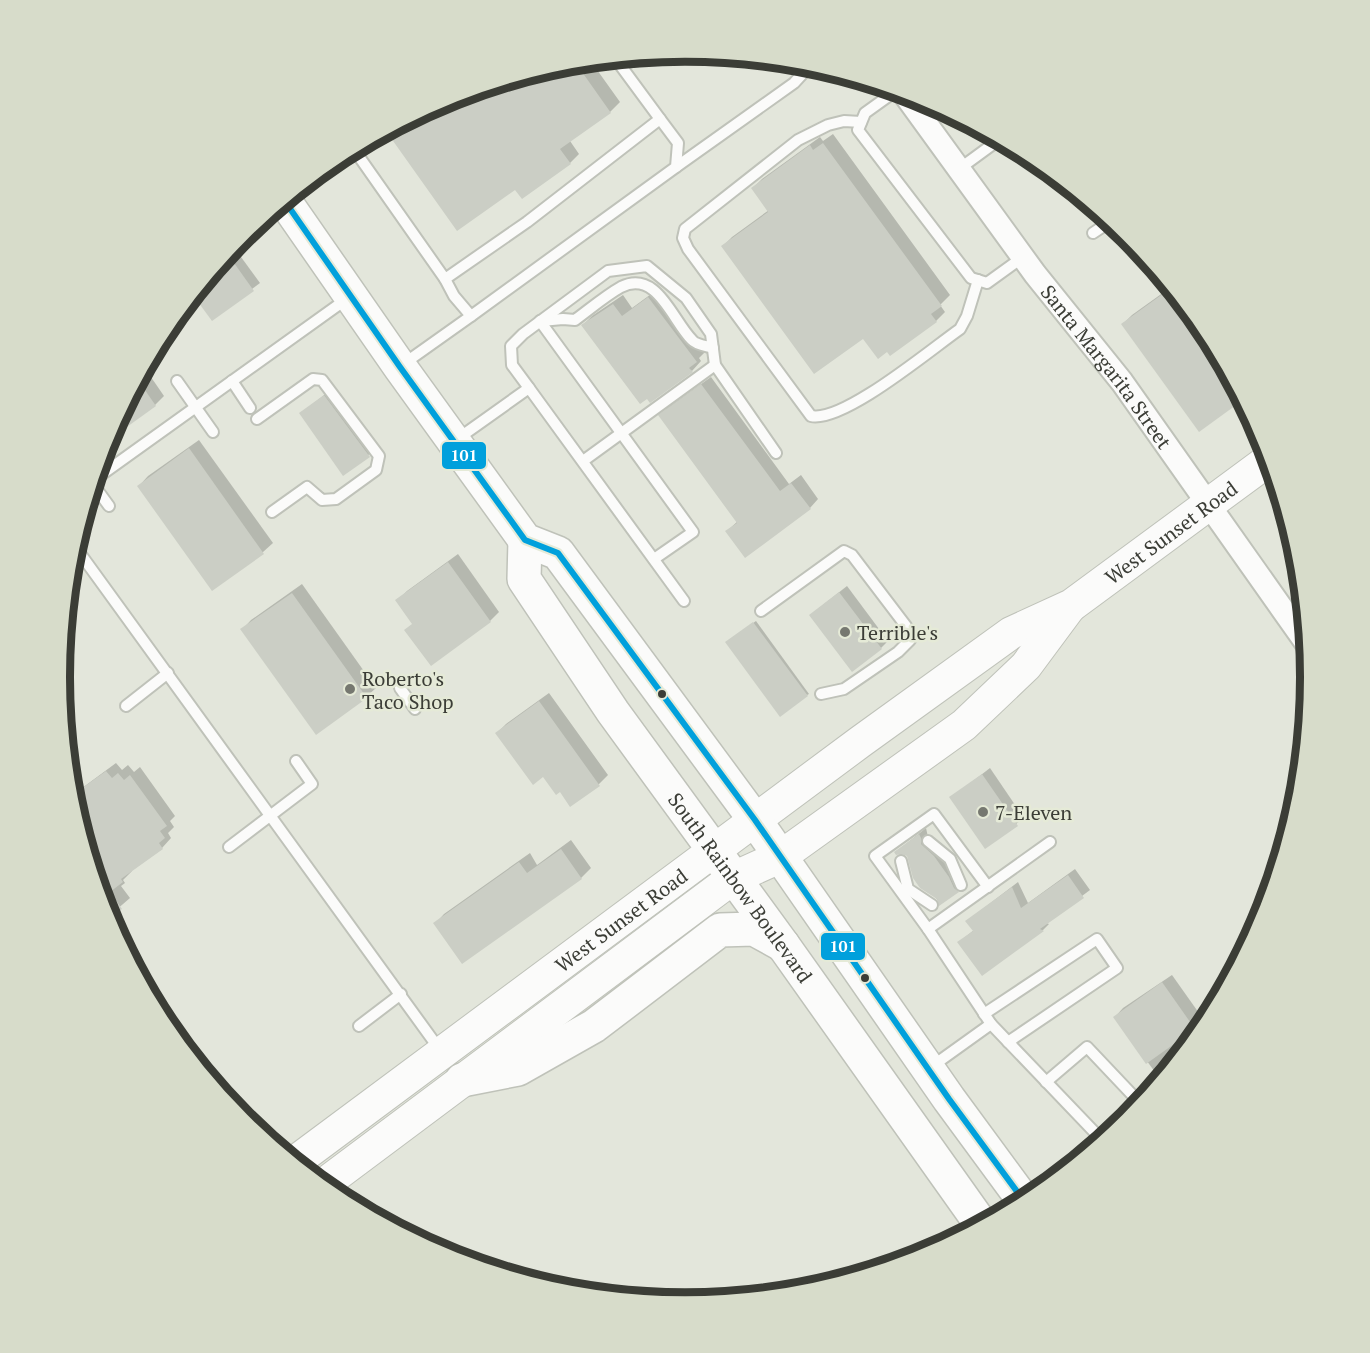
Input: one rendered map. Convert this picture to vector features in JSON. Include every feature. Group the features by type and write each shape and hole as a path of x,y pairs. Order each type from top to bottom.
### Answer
{"main road":[{"path":"289,207 399,367 525,540 558,553 755,820 928,1069 1018,1193"},
{"name":"West Sunset Road","path":"302,1157 713,850 1011,633 1072,605 1262,465"},
{"name":"South Rainbow Boulevard","path":"525,540 524,579 613,712 783,945 977,1218"},
{"name":"West Sunset Road","path":"331,1179 733,878 780,857 964,725 1026,666 1072,605"},
{"path":"442,1052 462,1080 518,1069 594,1026 720,930 754,929 783,945"}],"street":[{"name":"Santa Margarita Street","path":"913,105 1023,257 1122,382 1299,632"}],"lane":[{"path":"621,65 678,142 676,167"},
{"path":"399,367 794,83 803,73"},
{"path":"889,96 865,113 858,130 971,278 987,283 1023,257"},
{"path":"445,279 527,222 660,118"},
{"path":"861,122 844,121 828,125 798,140 685,229 683,238 688,249 811,416 819,418 832,415 853,405 960,329 967,316 978,280"},
{"path":"959,169 993,144"},
{"path":"358,156 445,279 454,296 471,316"},
{"path":"1094,233 1103,226"},
{"path":"684,601 512,365 511,346 540,321 608,272 647,266 686,298 711,334 715,365 776,453"},
{"path":"540,321 575,320 612,293 634,283 647,285 659,294 693,342 713,348"},
{"path":"106,472 351,296"},
{"path":"540,321 693,532 654,559"},
{"path":"583,461 715,365"},
{"path":"257,419 313,379 322,380 379,456 376,470 336,499 322,500 307,488 272,512"},
{"path":"177,381 213,432"},
{"path":"232,381 250,408"},
{"path":"454,442 529,388"},
{"path":"99,492 109,506"},
{"path":"761,610 844,551 852,555 906,626 910,640 898,652 844,689 822,694"},
{"path":"82,556 442,1052"},
{"path":"126,706 168,674"},
{"path":"400,688 415,709"},
{"path":"229,847 312,784 296,762"},
{"path":"932,905 909,888 875,856 934,814 988,887"},
{"path":"928,841 946,862 961,885"},
{"path":"928,930 1050,842"},
{"path":"946,862 962,850"},
{"path":"901,861 909,888 928,930 987,1019 1096,1134"},
{"path":"928,1069 987,1019 1097,939 1117,968 1008,1042"},
{"path":"359,1026 401,994"},
{"path":"1046,1082 1087,1047 1134,1096"}],"building":[{"path":"581,71 611,113 560,149 571,164 522,199 515,190 457,231 390,137 450,108 487,94 521,84 523,87 532,81"},
{"path":"823,143 942,306 931,314 937,322 890,356 887,352 878,359 863,339 814,374 721,246 768,212 751,188 810,145 813,150"},
{"path":"233,261 254,291 212,321 198,301"},
{"path":"1165,292 1218,369 1237,404 1199,432 1121,324"},
{"path":"648,297 697,362 689,368 693,372 650,403 647,399 640,404 581,325 613,304 622,316"},
{"path":"701,384 780,491 791,483 811,509 745,558 725,531 737,523 658,415"},
{"path":"142,386 156,406 121,431"},
{"path":"324,395 370,457 343,476 299,413"},
{"path":"189,448 264,554 212,591 137,486"},
{"path":"448,562 491,622 431,666 404,630 412,624 395,600"},
{"name":"Terrible's","path":"839,592 882,649 852,672 809,615"},
{"path":"292,593 367,698 316,735 240,629"},
{"path":"753,622 808,696 780,717 725,642"},
{"path":"539,701 600,786 570,807 560,792 556,795 543,777 533,785 495,733"},
{"path":"106,771 112,778 118,773 124,780 130,775 167,826 160,831 165,838 159,843 163,849 121,879 123,882 110,892 122,909 117,913 103,874 91,836 81,789"},
{"name":"7-Eleven","path":"982,774 1018,826 985,849 949,797"},
{"path":"919,834 921,844 934,856 954,888 959,892 939,906 937,899 920,888 913,878 907,856 896,855 894,852"},
{"path":"561,849 582,879 462,964 433,923 519,862 527,873"},
{"path":"1068,875 1084,898 1040,929 1044,931 982,976 957,942 973,931 965,921 1012,887 1021,908"},
{"path":"1162,982 1192,1024 1182,1038 1146,1064 1113,1017"}],"transit line":[{"name":"101","path":"289,207 400,367 525,540 558,553 755,820 949,1099 1018,1193"}],"place":[{"name":"Terrible's","path":"845,632"},
{"name":"Roberto's Taco Shop","path":"350,689"},
{"name":"7-Eleven","path":"983,812"}]}
